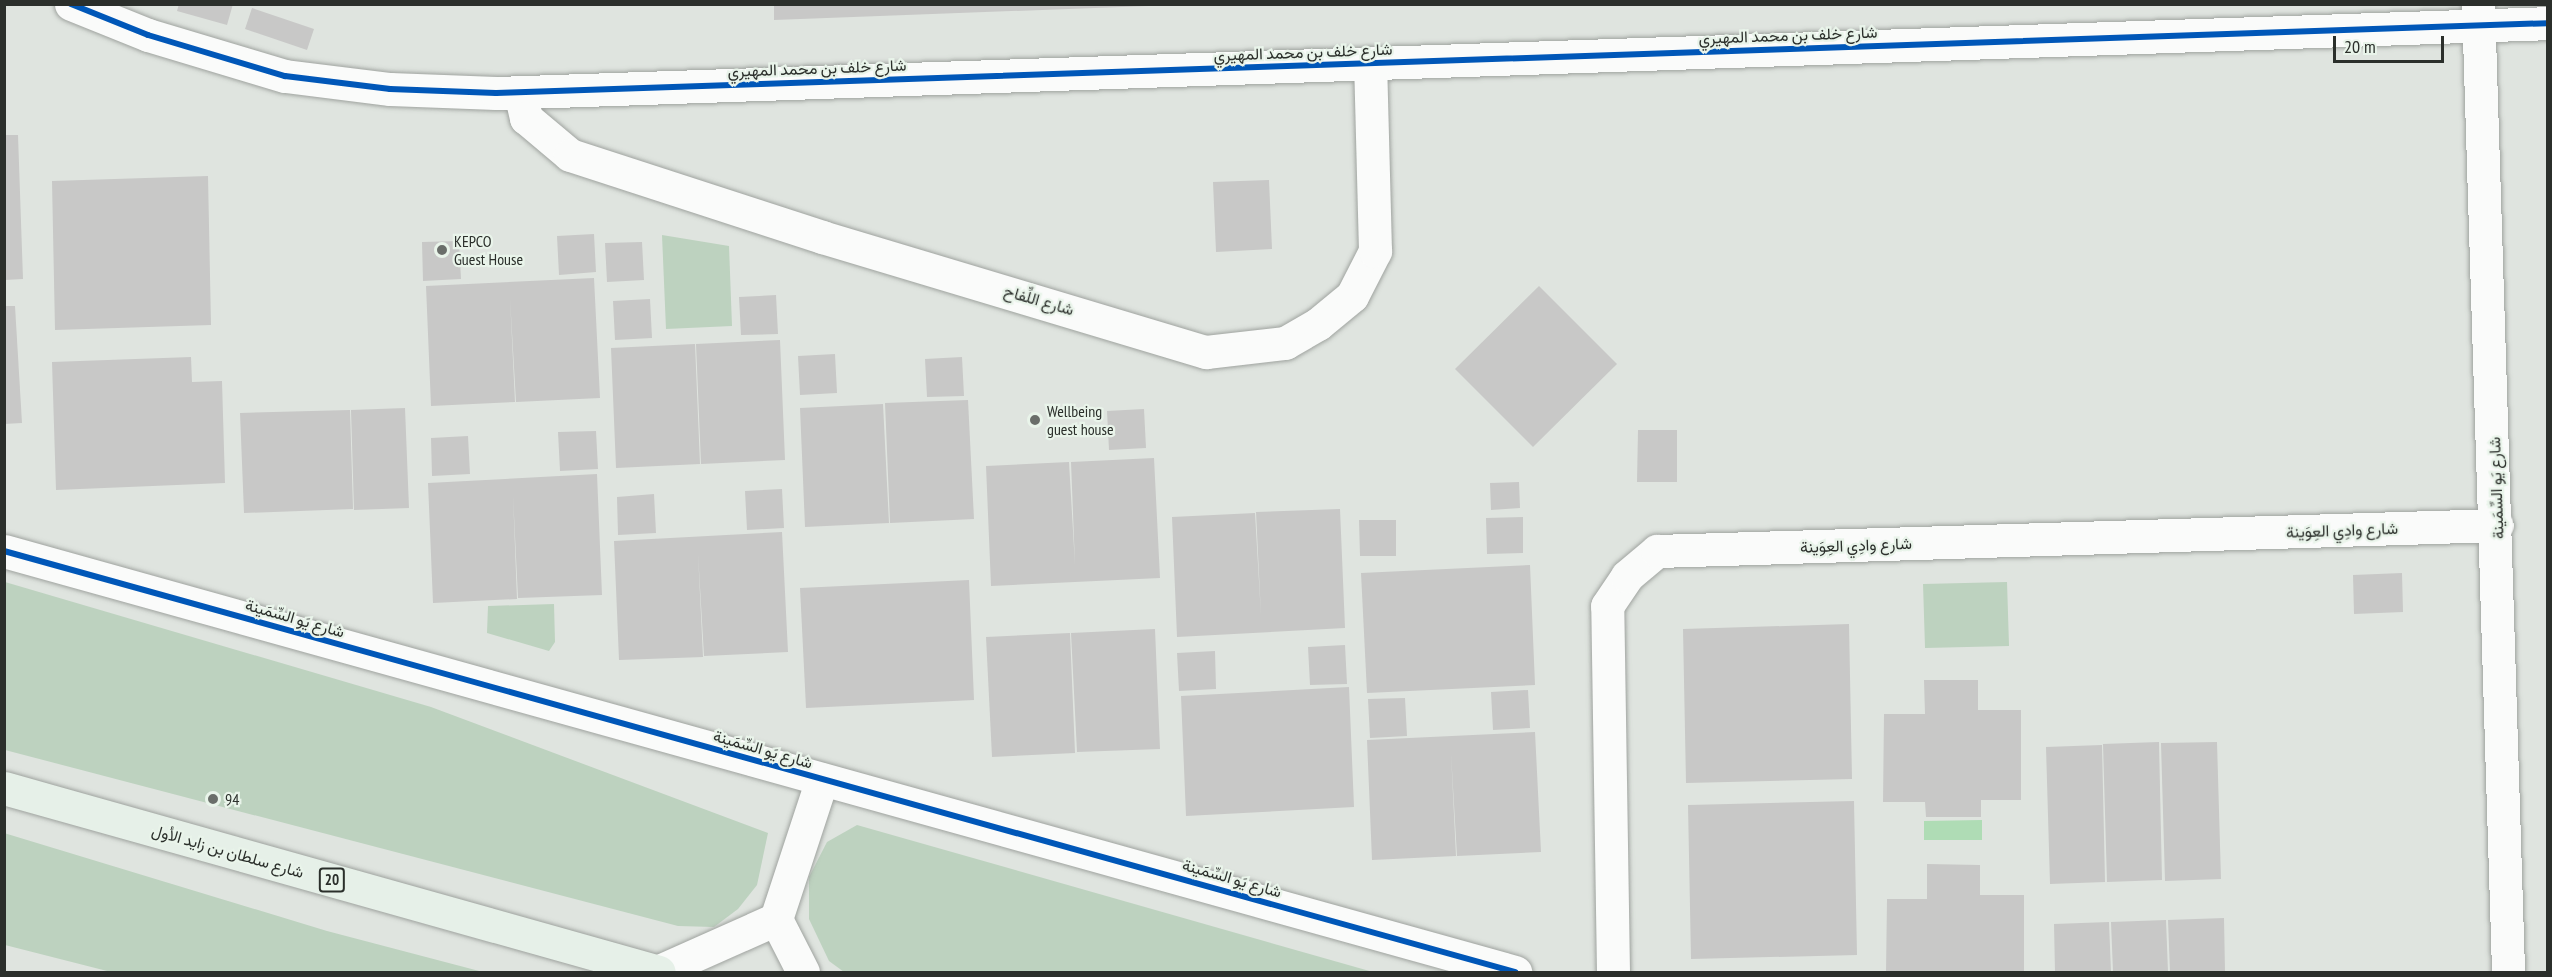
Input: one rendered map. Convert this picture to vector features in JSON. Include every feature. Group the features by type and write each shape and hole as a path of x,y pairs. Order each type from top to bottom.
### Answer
{"main road":[{"name":"شارع سلطان بن زايد الأول","path":"4,788 658,972"}],"street":[{"name":"شارع خلف بن محمد المهيري","path":"71,4 147,35 285,76 390,89 520,92 1370,63 2479,15 2547,23"},
{"name":"شارع يَو السِّمَينة","path":"2479,15 2497,525 2508,972"},
{"name":"شارع اللِّفاح","path":"520,92 526,118 570,155 822,237 1206,352 1285,343 1318,324 1352,296 1375,251 1370,63"},
{"name":"شارع وادِي العِوَينة","path":"1613,972 1607,606 1627,576 1657,551 2497,525"},
{"name":"شارع يَو السِّمَينة","path":"4,551 1515,972"},
{"name":"شارع يَو السِّمَينة","path":"776,919 822,779"},
{"path":"658,972 776,919 803,972"}],"shaded area":[{"path":"662,235 729,246 732,326 666,329"},
{"path":"5,582 431,707 768,833 757,885 738,909 714,927 678,926 5,750"},
{"path":"2007,582 2009,646 1925,648 1923,584"},
{"path":"554,604 555,642 549,651 487,633 488,606"},
{"path":"1982,820 1982,840 1924,840 1924,821"},
{"path":"857,825 1373,972 844,972 829,961 809,919 809,877 827,842"},
{"path":"4,833 327,931 483,972 111,972 5,945"}],"building":[{"path":"179,4 233,4 227,25 177,11"},
{"path":"774,4 1148,4 1148,6 774,20"},
{"path":"252,8 314,29 307,50 245,29"},
{"path":"5,135 18,135 23,279 5,280"},
{"path":"208,176 211,325 55,330 52,181"},
{"path":"1269,180 1272,249 1216,252 1213,182"},
{"path":"594,234 596,272 559,275 557,236"},
{"path":"459,241 461,279 423,281 422,242"},
{"path":"642,242 644,280 607,282 605,243"},
{"path":"594,278 600,398 516,402 510,298 515,402 431,406 426,286"},
{"path":"1539,286 1617,364 1533,447 1455,369"},
{"path":"776,295 778,334 741,335 739,297"},
{"path":"650,299 652,338 615,340 613,301"},
{"path":"4,306 15,306 22,423 4,424"},
{"path":"780,340 785,460 701,464 696,344"},
{"path":"695,344 700,464 616,468 611,348"},
{"path":"835,354 837,393 800,395 798,356"},
{"path":"191,357 192,382 222,381 225,483 56,490 52,362"},
{"path":"962,357 964,396 927,397 925,359"},
{"path":"968,400 974,519 890,523 885,403"},
{"path":"883,404 889,523 805,527 800,408"},
{"path":"405,408 409,508 354,510 351,410"},
{"path":"1144,409 1146,448 1109,450 1107,411"},
{"path":"350,410 353,509 244,513 240,413"},
{"path":"1638,430 1677,430 1677,482 1637,482"},
{"path":"596,431 598,469 560,471 558,432"},
{"path":"468,436 470,474 432,476 431,438"},
{"path":"1154,458 1160,578 991,586 986,466 1069,462 1075,565 1071,462"},
{"path":"597,474 602,595 518,598 513,495 517,599 433,603 428,483"},
{"path":"1519,482 1520,508 1491,510 1490,483"},
{"path":"782,489 784,528 747,530 745,491"},
{"path":"654,494 656,533 618,535 617,497"},
{"path":"1340,509 1345,628 1177,637 1172,517 1255,513 1261,616 1256,512"},
{"path":"1523,517 1523,553 1487,554 1486,518"},
{"path":"1359,520 1396,520 1396,556 1360,556"},
{"path":"782,532 788,652 704,656 698,553 703,657 619,660 614,541"},
{"path":"1530,565 1535,685 1367,693 1361,573"},
{"path":"2402,573 2403,612 2354,614 2353,575"},
{"path":"969,580 974,700 806,708 800,588"},
{"path":"1849,624 1852,779 1686,783 1683,629"},
{"path":"1155,629 1160,749 1077,752 1071,633"},
{"path":"1070,633 1075,753 992,757 986,637"},
{"path":"1345,645 1347,684 1310,685 1308,647"},
{"path":"1215,651 1216,689 1179,691 1177,653"},
{"path":"1924,680 1978,680 1978,710 2021,710 2021,800 1981,800 1981,817 1926,817 1925,802 1883,802 1884,714 1925,714"},
{"path":"1349,687 1354,807 1186,816 1181,696"},
{"path":"1528,690 1530,728 1493,730 1491,692"},
{"path":"1405,698 1407,736 1370,738 1368,699"},
{"path":"1535,732 1541,852 1457,856 1451,753 1456,856 1372,860 1367,740"},
{"path":"2159,742 2162,880 2107,882 2103,744"},
{"path":"2217,742 2221,879 2165,881 2161,743"},
{"path":"2102,745 2105,882 2050,884 2046,747"},
{"path":"1854,801 1857,955 1691,959 1688,805"},
{"path":"1927,864 1980,865 1980,895 2024,895 2024,972 1886,972 1887,899 1927,899"},
{"path":"2224,918 2225,972 2170,972 2168,920"},
{"path":"2166,920 2168,972 2113,972 2111,922"},
{"path":"2109,922 2111,972 2055,972 2054,924"}],"cycle path":[{"path":"71,4 148,35 285,76 390,89 496,93 2548,23"},
{"path":"4,551 1515,972"}],"place":[{"name":"KEPCO Guest House","path":"442,250"},
{"name":"Wellbeing guest house","path":"1035,420"},
{"name":"94","path":"213,799"}]}
